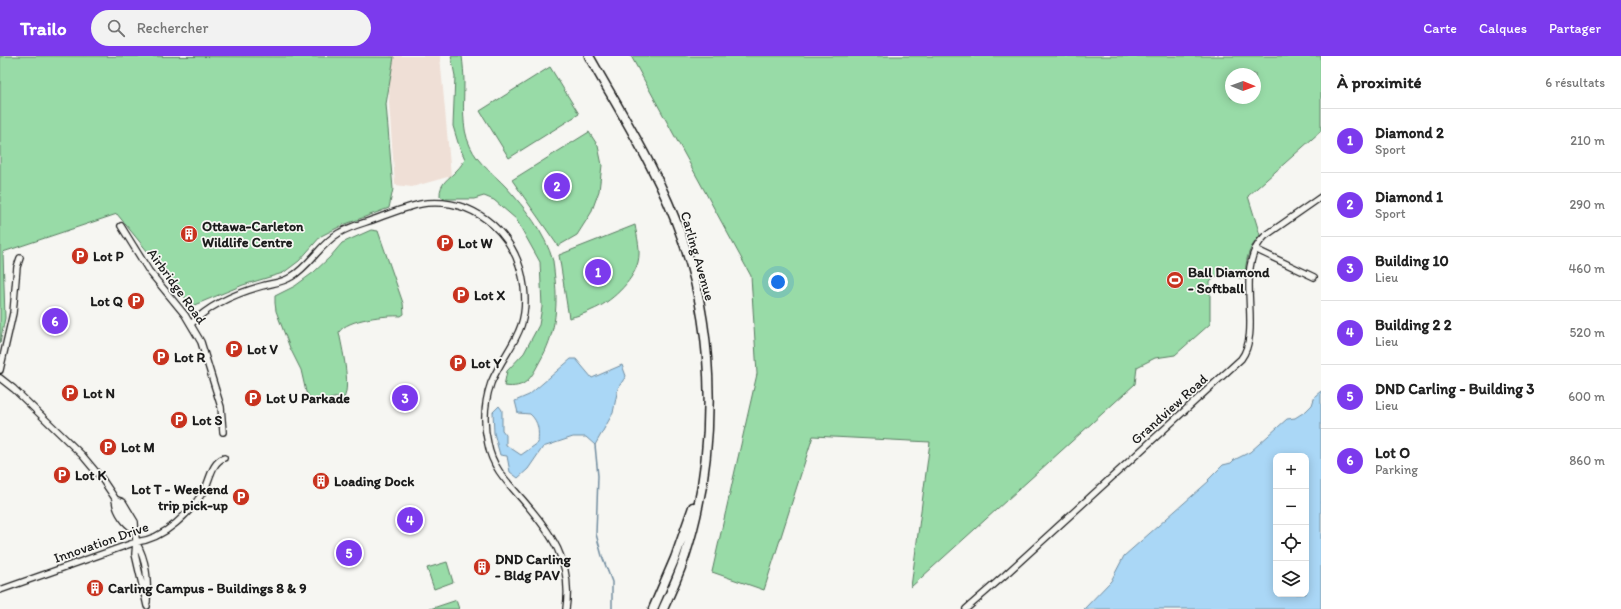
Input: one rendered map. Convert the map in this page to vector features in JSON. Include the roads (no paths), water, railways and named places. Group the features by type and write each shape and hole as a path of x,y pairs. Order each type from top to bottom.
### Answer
{"main road":[{"name":"Carling Avenue","path":"589,56 654,175 683,239 695,282 706,353 708,406 702,484 688,546 678,576 663,609"},
{"name":"Carling Avenue","path":"653,609 687,526 704,460"}],"street":[{"name":"Grandview Road","path":"966,609 1241,359 1248,345 1249,292 1251,265 1255,249 1258,243 1265,236 1321,197"},
{"path":"191,324 198,316 243,292 278,283 292,277 319,249 340,232 384,216 418,205 433,203 449,204 465,208 486,219 500,231 511,247 520,265 525,293 524,311 519,334 491,384 485,405 484,424 488,445 493,462 548,531 558,548 566,576 566,609"},
{"name":"Airbridge Road","path":"121,226 149,271 179,306 202,342 223,417 223,432"},
{"path":"1255,249 1314,277"},
{"path":"0,370 13,313 17,267 20,258"},
{"path":"0,378 14,389 82,454 102,479 115,499 116,506 127,525 135,530"},
{"name":"Innovation Drive","path":"0,590 158,535 182,517 205,488 217,462 224,458"},
{"path":"115,499 123,502 135,522 136,542 142,552 146,571 147,607"}],"water":[{"path":"571,359 576,359 592,378 622,365 626,376 618,388 613,413 595,445 586,437 573,437 543,447 528,469 518,478 510,472 507,456 500,455 494,433 493,412 499,406 502,410 502,430 506,435 506,445 521,455 538,443 538,431 537,424 530,414 518,413 515,401 529,395"},
{"path":"1321,391 1321,609 1084,609 1111,581 1124,556 1209,481 1208,480 1223,465 1231,463 1250,452 1287,419 1295,418 1312,405 1315,396"}],"waterway":[{"path":"595,445 598,476 596,534 602,556 612,582 612,609"}],"place":[{"name":"Diamond 1","path":"557,186"},
{"name":"Ottawa-Carleton Wildlife Centre","path":"189,234"},
{"name":"Lot W","path":"445,243"},
{"name":"Lot P","path":"80,256"},
{"name":"Diamond 2","path":"598,272"},
{"name":"Ball Diamond - Softball","path":"1175,280"},
{"name":"Lot X","path":"461,295"},
{"name":"Lot Q","path":"136,301"},
{"name":"Lot O","path":"55,321"},
{"name":"Lot V","path":"234,349"},
{"name":"Lot R","path":"161,357"},
{"name":"Lot Y","path":"458,363"},
{"name":"Lot N","path":"70,393"},
{"name":"Lot U Parkade","path":"253,398"},
{"name":"Building 10","path":"405,398"},
{"name":"Lot S","path":"179,420"},
{"name":"Lot M","path":"108,447"},
{"name":"Lot K","path":"62,475"},
{"name":"Loading Dock","path":"321,481"},
{"name":"Lot T - Weekend trip pick-up","path":"241,497"},
{"name":"Building 2 2","path":"410,520"},
{"name":"DND Carling - Building 3","path":"349,553"},
{"name":"DND Carling - Bldg PAV","path":"482,567"},
{"name":"Carling Campus - Buildings 8 & 9","path":"95,588"}]}
